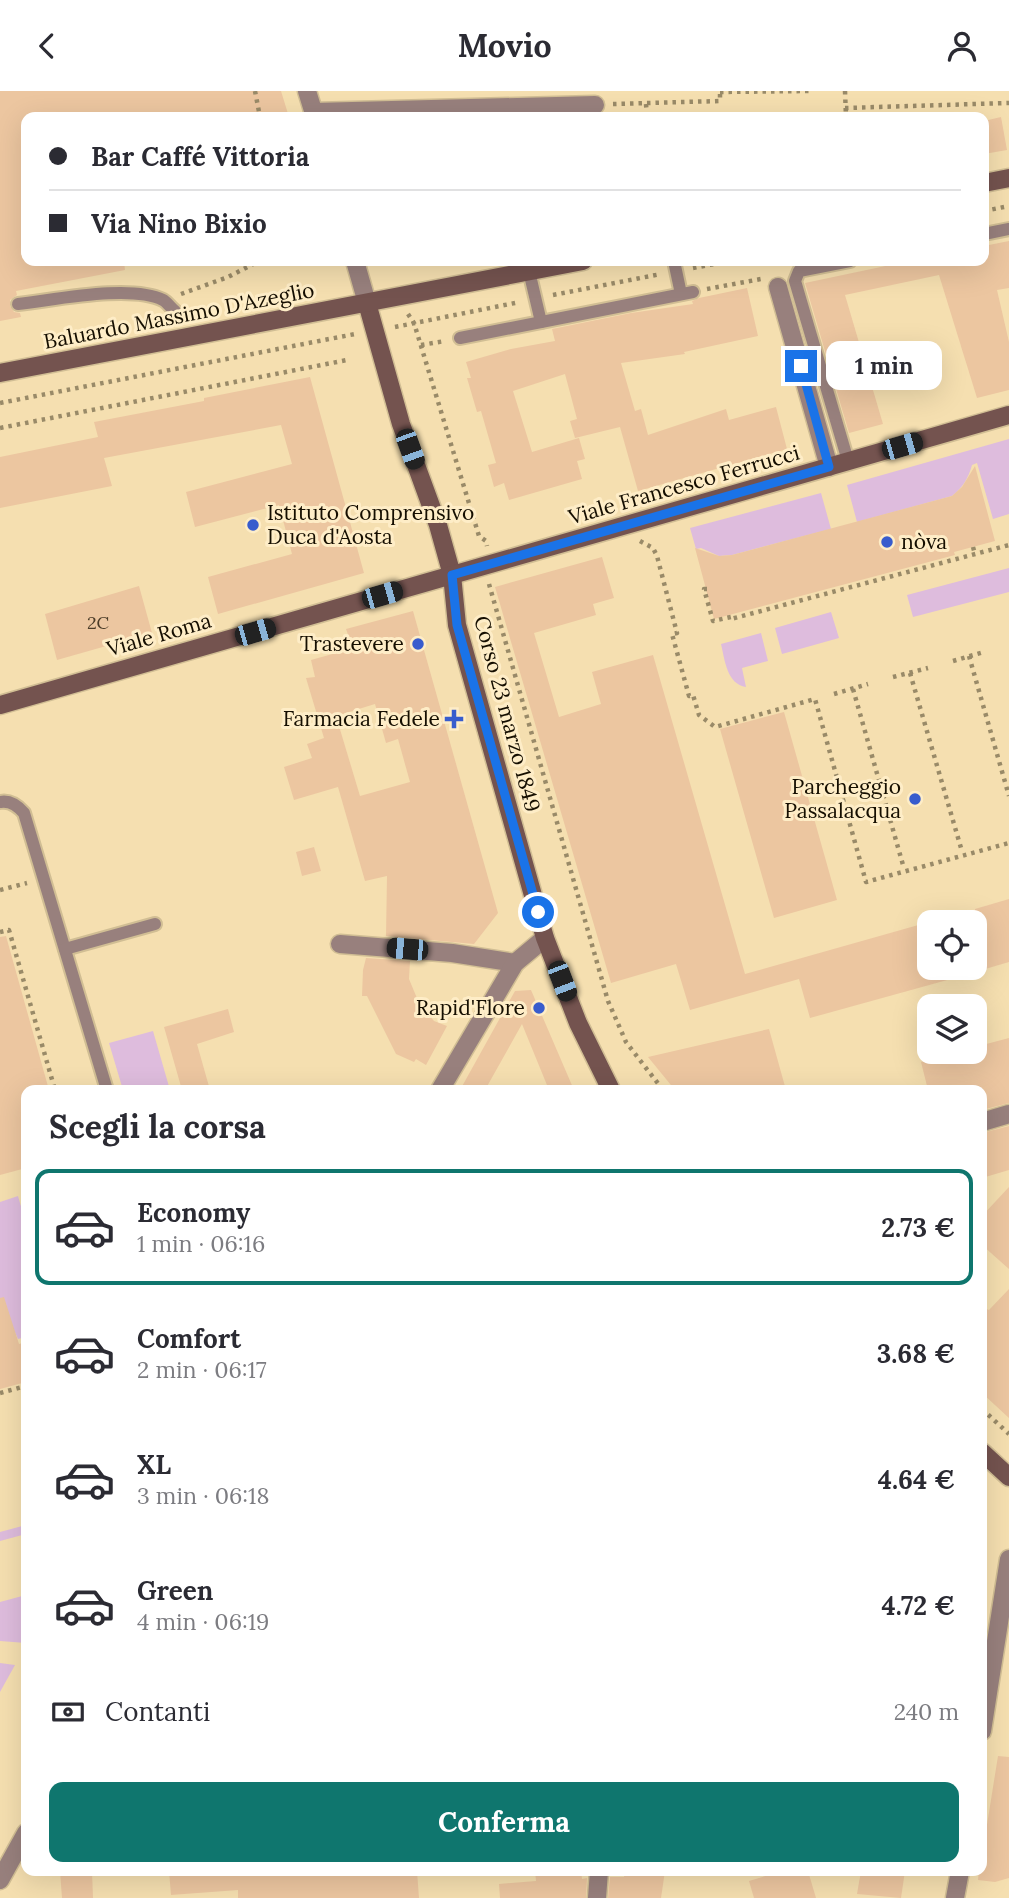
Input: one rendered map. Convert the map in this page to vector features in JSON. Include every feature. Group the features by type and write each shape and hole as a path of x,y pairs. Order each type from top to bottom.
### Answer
{"street":[{"path":"307,91 313,112"},
{"path":"391,112 595,104"},
{"path":"989,182 1009,178"},
{"path":"356,266 367,303"},
{"name":"Baluardo Massimo D'Azeglio","path":"0,373 556,266"},
{"path":"778,287 829,467"},
{"name":"Corso 23 marzo 1849","path":"367,303 401,424 438,525 452,575 457,625 545,938 578,1023 609,1085"},
{"name":"Viale Francesco Ferrucci","path":"452,575 1009,415"},
{"name":"Viale Roma","path":"0,705 452,575"},
{"path":"443,1085 515,963 545,938"},
{"path":"340,944 452,953 515,963"},
{"path":"987,1121 1009,1114"},
{"path":"987,1457 1009,1477"},
{"path":"987,1699 1009,1559"},
{"path":"0,1880 21,1842"},
{"path":"597,1898 599,1876"},
{"path":"955,1898 959,1876"}],"lane":[{"path":"989,233 1009,229"},
{"path":"460,338 687,293 675,266"},
{"path":"824,266 799,271 794,281 849,461"},
{"path":"529,271 541,322"},
{"path":"18,304 113,293 139,294 164,300 174,311"},
{"path":"0,802 16,805 24,813 106,1085"},
{"path":"65,949 155,924"}],"path":[{"path":"255,91 259,112"},
{"path":"595,104 720,101 720,91 811,91"},
{"path":"845,91 845,112"},
{"path":"845,108 1009,103"},
{"path":"646,104 647,112"},
{"path":"989,210 1009,206"},
{"path":"164,300 228,277 249,266"},
{"path":"486,541 479,536 414,323 536,299 675,266"},
{"path":"687,293 761,279"},
{"path":"0,403 341,337"},
{"path":"421,345 460,338"},
{"path":"0,428 347,360"},
{"name":"Viale Francesco Ferrucci","path":"628,544 640,540 653,548 657,557 677,633 672,634 689,696 693,695 699,715 715,727 815,699 866,882 1009,843"},
{"path":"706,589 704,590 712,621 732,615 731,619 858,583 1009,545"},
{"path":"972,547 975,554"},
{"name":"Corso 23 marzo 1849","path":"489,584 608,1001 626,1042 659,1085"},
{"path":"953,661 985,652"},
{"path":"969,656 1009,796"},
{"path":"893,677 928,668"},
{"path":"910,673 961,848"},
{"path":"834,694 868,684"},
{"path":"853,689 903,865"},
{"path":"0,890 35,881"},
{"path":"0,932 9,930 54,1085"},
{"path":"0,1393 21,1387"},
{"path":"987,1414 1009,1434"}],"shaded area":[{"path":"1009,439 1009,514 993,519 977,463 972,465 965,482 952,496 857,522 847,485"},
{"path":"821,493 831,529 732,555 719,556 701,548 696,549 690,528"},
{"path":"1009,568 1009,592 913,617 907,595"},
{"path":"831,612 839,638 782,654 775,628"},
{"path":"761,633 768,661 742,668 746,687 740,685 728,671 721,644"},
{"path":"153,1031 169,1085 122,1085 109,1043"},
{"path":"18,1196 21,1206 21,1338 18,1339 14,1330 0,1334 0,1202"},
{"path":"21,1526 21,1535 0,1541 0,1532"},
{"path":"21,1596 21,1643 0,1641 0,1602"},
{"path":"0,1663 15,1665 0,1692"}],"building":[{"path":"0,91 281,91 287,112 21,112 21,266 125,266 125,270 16,291 17,295 10,300 10,306 14,312 20,313 21,317 0,321"},
{"path":"1001,117 1007,150 989,153 989,120"},
{"path":"1009,241 1009,288 997,290 1009,342 1009,390 977,398 939,275 845,295 883,424 849,433 805,283 885,266 989,266 989,245"},
{"path":"747,288 758,336 684,352 685,354 621,363 635,411 641,409 648,435 726,409 729,420 776,407 787,449 638,491 620,427 575,438 570,421 577,419 565,374 513,391 532,452 579,438 585,459 577,461 582,479 509,500 504,483 494,487 488,465 496,463 481,411 477,412 467,378 471,378 466,362 511,349 555,341 552,329 693,304 692,301 699,298"},
{"path":"310,377 364,573 218,614 208,577 292,554 279,505 195,527 186,492 292,464 281,425 104,458 112,486 0,508 0,457 98,437 94,422"},
{"name":"nòva","path":"975,466 995,541 954,552 955,555 714,619 695,548 719,556 732,555 952,496 962,487"},
{"path":"602,557 614,598 593,604 596,615 534,633 559,717 601,704 592,672 653,655 745,974 917,925 917,980 947,980 810,1018 799,979 690,1010 676,964 611,983 495,587"},
{"path":"139,586 152,633 57,660 45,614"},
{"path":"413,611 498,913 474,944 386,936 387,876 365,881 338,787 294,800 284,767 312,758 307,744 324,738 306,678 315,677 311,660 336,653 334,646 350,640 346,629","holes":["375,704 386,743 398,739 410,782 360,796 336,716"]},
{"path":"784,712 837,900 774,918 720,729"},
{"path":"314,847 321,871 302,876 296,852"},
{"path":"1009,899 1009,962 987,968 987,910 975,909"},
{"path":"6,936 48,1085 21,1085 21,1169 0,1175 0,937"},
{"path":"366,958 410,961 409,979 419,1003 434,1021 447,1026 426,1065 416,1059 414,1062 396,1054 367,996 362,996"},
{"path":"531,990 572,1085 547,1085 522,1024 488,1085 463,1085 515,991"},
{"path":"228,1009 234,1032 197,1044 209,1085 181,1085 164,1027"},
{"path":"769,1029 785,1085 671,1085 648,1057"},
{"path":"1009,1038 1009,1103 987,1109 987,1085 927,1085 922,1064 987,1064 987,1044"},
{"path":"1009,1126 1009,1170 987,1177 987,1132"},
{"path":"1009,1187 1009,1269 987,1249 987,1211"},
{"path":"1009,1289 1009,1418 987,1398 987,1309"},
{"path":"4,1297 21,1343 21,1383 0,1389 0,1298"},
{"path":"998,1756 1009,1757 1009,1878 995,1882 978,1880 978,1876 987,1876 987,1825"},
{"path":"60,1876 92,1876 93,1898 62,1898"},
{"path":"169,1876 417,1876 419,1898 238,1898 238,1890 171,1895"},
{"path":"536,1876 582,1876 582,1879 587,1878 586,1898 500,1898 499,1884 536,1881"},
{"path":"664,1876 661,1898 608,1898 610,1877"},
{"path":"766,1876 809,1876 816,1898 754,1898 749,1881"},
{"path":"860,1876 904,1876 901,1898 857,1894"}],"place":[{"name":"Istituto Comprensivo Duca d'Aosta","path":"253,525"},
{"name":"nòva","path":"887,542"},
{"name":"Trastevere","path":"418,644"},
{"name":"Farmacia Fedele","path":"454,719"},
{"name":"Parcheggio Passalacqua","path":"915,799"},
{"name":"Rapid'Flore","path":"539,1008"}],"route":[{"path":"538,912 457,625 452,575 829,467 801,366"}]}
